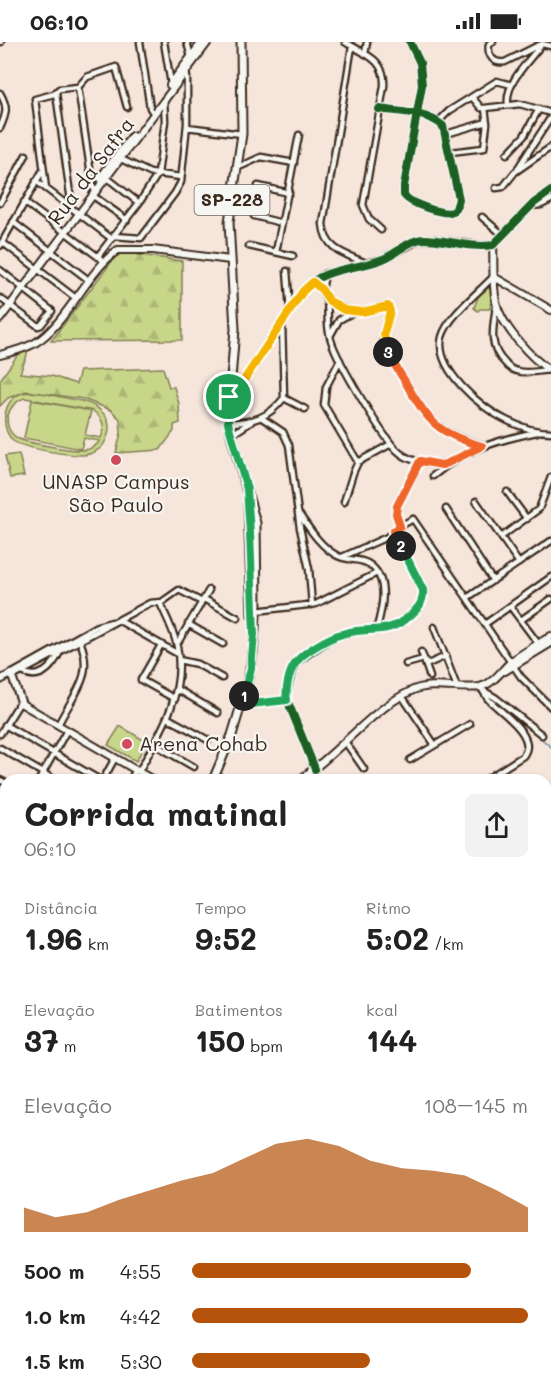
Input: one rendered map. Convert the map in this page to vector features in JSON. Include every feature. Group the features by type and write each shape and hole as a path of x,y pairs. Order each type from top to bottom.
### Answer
{"main road":[{"name":"SP-228","path":"216,774 242,705 251,668 254,635 247,489 230,437 228,423 236,329 229,222 242,134 241,42"}],"street":[{"path":"140,42 152,112"},
{"path":"164,42 171,84"},
{"path":"187,42 191,57"},
{"name":"Rua da Safra","path":"75,211 92,195 121,159 202,42"},
{"name":"Rua da Safra","path":"0,319 75,211 208,42"},
{"path":"345,42 376,61 384,72 363,205 369,219 381,230"},
{"path":"366,54 367,42"},
{"path":"379,109 416,114 443,126 459,199 455,211 448,214 412,202 405,197 404,186 416,114 422,78 420,63 410,42"},
{"path":"493,42 489,44 489,55 496,62 502,63 542,44 551,46"},
{"path":"508,104 512,84 542,44"},
{"path":"352,46 322,224 324,235 331,246 337,251 368,264"},
{"path":"46,189 35,99 56,93 59,89 78,87 87,76 117,68 127,107"},
{"path":"36,181 113,238 142,237 178,190 182,177 187,127 188,78 186,71"},
{"path":"438,122 449,111 498,80 512,84"},
{"path":"78,87 93,188"},
{"path":"0,93 6,104 6,116 0,128"},
{"path":"56,93 75,211"},
{"path":"472,97 481,108 508,104 525,105 551,115 515,172 503,186 496,188"},
{"path":"24,202 99,258 158,174 165,121 164,100"},
{"path":"0,107 6,104"},
{"path":"450,152 484,148 487,122 484,108"},
{"path":"507,154 524,136 539,109"},
{"path":"446,134 487,122"},
{"path":"187,127 242,134"},
{"path":"276,252 300,135"},
{"path":"515,172 551,147"},
{"path":"531,149 538,156"},
{"path":"0,203 26,155"},
{"path":"237,168 261,157 294,163"},
{"path":"121,159 145,171 182,177"},
{"path":"44,168 1,244 73,296"},
{"path":"106,177 139,203"},
{"path":"258,186 289,192"},
{"path":"229,397 236,392 307,286 325,274 383,259 418,240 431,239 481,246 493,245 531,206 551,191"},
{"path":"92,195 127,220"},
{"path":"531,206 541,205 551,200"},
{"path":"254,216 282,223"},
{"path":"482,217 503,235"},
{"path":"13,222 86,278"},
{"path":"493,245 496,304 492,339 495,351 510,368 518,372 550,371"},
{"path":"249,246 293,256"},
{"path":"0,355 24,348 46,334 105,262 118,250 153,250 230,260"},
{"path":"0,270 51,308 51,312 39,326 0,298"},
{"path":"287,271 290,310"},
{"path":"322,290 325,274"},
{"path":"494,277 551,310"},
{"path":"494,277 447,326 441,343 444,359 458,382 476,398 505,420 540,432"},
{"path":"313,282 328,300 344,310 370,310 385,305 389,307 384,341 390,357 421,409 433,423 444,431 482,446"},
{"path":"328,300 327,318 330,338 340,360 391,444 403,455 442,465 482,446 540,432 551,432"},
{"name":"Rua da Safra","path":"0,312 9,304"},
{"path":"496,304 515,337 550,371"},
{"path":"330,338 339,320 355,311"},
{"path":"228,423 262,418 284,398 282,323"},
{"path":"340,360 324,393 324,405 358,462"},
{"path":"284,398 305,409"},
{"path":"262,418 280,429 287,440 309,569 312,605"},
{"path":"230,437 256,419"},
{"path":"344,502 352,473 358,462 391,444"},
{"path":"400,526 396,514 397,506 420,461"},
{"path":"434,477 448,463"},
{"path":"501,537 539,509 551,477"},
{"path":"507,492 526,519"},
{"path":"476,501 519,563"},
{"path":"446,508 493,581"},
{"path":"298,514 334,554 367,563 377,573 383,593 376,631"},
{"path":"342,557 387,537 413,519 521,677 551,707"},
{"path":"315,769 287,700 293,667 298,660 334,637 391,628 402,623 418,609 423,598 420,583 393,532"},
{"path":"467,598 551,541"},
{"path":"254,611 312,605 377,573"},
{"path":"485,624 551,577"},
{"path":"12,676 150,603 160,603 180,590 238,618"},
{"path":"177,644 209,590"},
{"path":"521,620 551,599"},
{"path":"135,774 168,718 177,689 177,644 160,603"},
{"path":"510,606 540,646"},
{"path":"0,682 97,626 116,621 161,645 178,657 222,678"},
{"path":"188,624 223,644"},
{"path":"434,627 457,687"},
{"path":"482,689 551,636"},
{"path":"58,725 86,672 85,656 80,641"},
{"path":"540,646 551,643"},
{"path":"161,645 141,680 175,699"},
{"path":"22,672 36,676 50,668 60,652"},
{"path":"421,652 430,677"},
{"path":"424,660 428,664 446,656"},
{"path":"406,664 424,660"},
{"path":"12,676 20,702 142,774"},
{"path":"308,774 402,696 424,687 482,689 542,735"},
{"path":"177,689 218,713"},
{"path":"482,689 487,697 520,729 526,744 527,752 523,756 494,774"},
{"path":"402,696 435,745"},
{"path":"242,705 287,700"},
{"path":"0,734 20,702"},
{"path":"168,718 208,740"},
{"path":"410,760 470,724"},
{"path":"5,725 89,774"},
{"path":"0,748 43,773 67,730"},
{"path":"346,742 364,769"},
{"path":"154,744 194,767"},
{"path":"104,774 115,758"}],"green space":[{"path":"119,252 182,261 182,340 51,341"},
{"path":"488,288 492,289 490,309 478,311 474,308 478,297"},
{"path":"27,349 20,373 52,376 76,384 80,371 163,368 169,387 174,387 179,404 180,423 174,425 174,431 160,450 116,453 121,433 120,419 111,410 83,399 27,391 8,398 0,406 0,380 19,353"},
{"path":"22,393 36,393 88,403 104,414 107,419 109,432 106,440 97,451 83,455 51,452 19,444 9,435 5,422 7,408 15,397","holes":["25,398 93,411 103,423 101,438 85,435 91,411 32,400 24,438 81,449 84,438 100,441 86,450 60,448 22,440 12,433 7,422 10,410"]},
{"path":"19,454 24,476 10,478 5,456"},
{"name":"Arena Cohab","path":"120,726 147,742 136,761 108,745"}],"waterway":[{"path":"526,725 551,747"}],"cycle path":[{"path":"379,109 413,113 421,115 443,126 459,199 453,212 427,208 404,195 404,186 422,85 420,63 410,42"},
{"path":"229,397 236,392 303,291 320,277 373,263 408,244 424,239 476,246 493,245 534,203 551,191"},
{"path":"315,769 286,697 295,664 334,637 348,633 386,629 397,625 418,609 423,598 423,590 393,532"}],"place":[{"name":"UNASP Campus São Paulo","path":"116,460"},
{"name":"Arena Cohab","path":"127,744"}],"route":[{"path":"313,282 328,300 344,310 362,312 388,306 390,311 385,326 384,341 390,357 421,409 433,423 444,431 482,446 442,465 420,461 397,506 396,514 400,526 393,532 423,590 423,598 418,609 402,623 391,628 343,634 304,655 293,667 286,695 287,700 242,705 251,668 254,635 250,533 247,489 228,423 229,397 236,392 303,291 313,282"}]}
